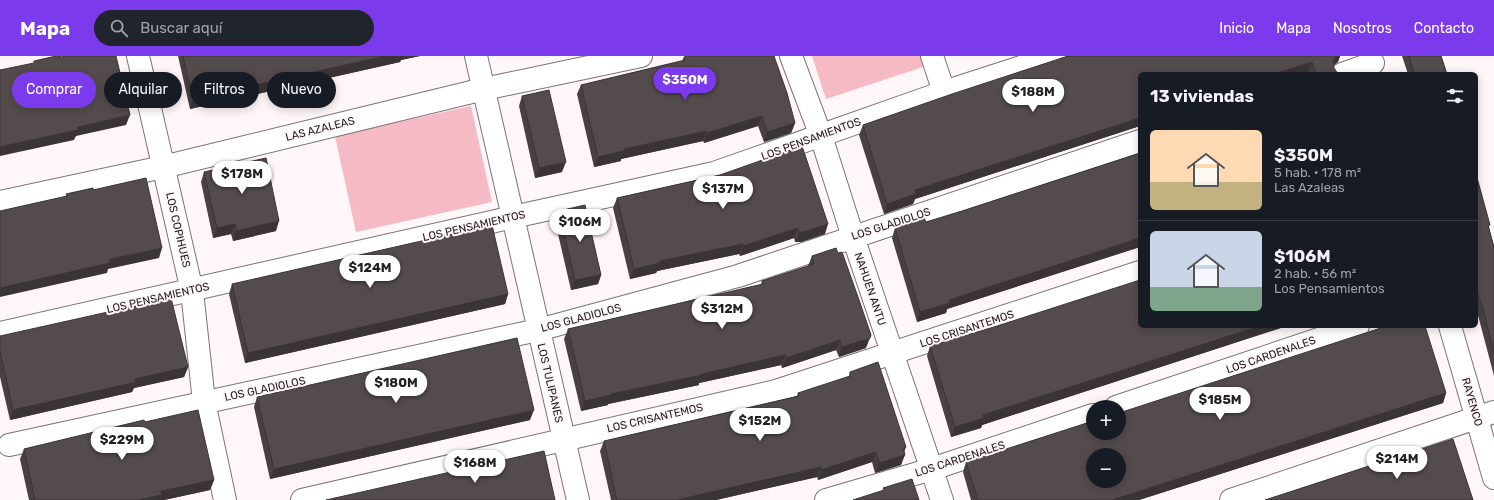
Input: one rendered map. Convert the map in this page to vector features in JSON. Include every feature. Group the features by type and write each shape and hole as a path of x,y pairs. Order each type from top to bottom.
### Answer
{"street":[{"name":"LOS COPIHUES","path":"138,56 192,291 204,402 225,500"},
{"name":"LOS TULIPANES","path":"476,56 578,500"},
{"name":"LAS AZALEAS","path":"0,202 163,167 484,89 641,56"},
{"name":"NAHUEN ANTU","path":"791,56 821,136 853,237 942,500"},
{"path":"932,56 944,92"},
{"name":"LOS PENSAMIENTOS","path":"0,333 714,173 944,92 1055,56"},
{"path":"1348,72 1373,64"},
{"name":"LOS GLADIOLOS","path":"9,445 538,330 738,276 1138,142"},
{"name":"LOS CRISANTEMOS","path":"302,500 776,391 1138,273"},
{"name":"LOS CARDENALES","path":"1126,404 1352,328"},
{"name":"RAYENCO","path":"1451,328 1485,414 1494,478"},
{"path":"1231,500 1485,414"},
{"name":"LOS CARDENALES","path":"826,500 932,468 1086,417"}],"shaded area":[{"path":"812,56 922,56 926,66 826,99"},
{"path":"471,106 492,202 356,232 335,136"}],"building":[{"path":"56,56 116,56 120,72 104,72 104,108 128,108 130,115 77,127 78,130 0,147 0,70 34,63 34,61"},
{"path":"183,56 386,56 314,72 267,72 267,83 259,84 259,72 190,72 190,86"},
{"path":"774,56 787,93 795,123 767,132 762,116 707,133 707,131 624,149 624,151 598,157 581,85 685,60 684,57"},
{"path":"1068,56 1336,56 1333,61 1334,68 1337,72 1315,72 1312,62 1280,72 1138,72 1138,119 915,190 916,194 887,204 863,125"},
{"path":"1409,56 1441,56 1446,72 1413,72"},
{"path":"549,90 566,162 539,168 522,96"},
{"path":"802,146 828,224 804,232 799,232 798,228 743,246 743,244 660,261 660,263 634,269 617,198 720,175"},
{"path":"1138,154 1138,239 949,300 950,303 920,312 895,228 924,218 926,222"},
{"path":"266,158 279,221 236,231 235,224 217,228 204,172"},
{"path":"146,178 162,248 110,259 110,263 0,288 0,211 67,196 66,194 93,188 93,190"},
{"path":"1478,181 1490,225 1488,226 1494,247 1494,352 1478,295"},
{"path":"585,205 601,275 575,280 559,211"},
{"path":"492,225 508,294 248,353 232,284"},
{"path":"836,248 838,253 842,252 871,335 870,338 842,347 840,340 786,358 785,355 585,401 568,329 763,284 762,281 814,264 812,256"},
{"path":"1138,281 1138,328 1254,328 983,415 984,418 955,427 930,346"},
{"path":"171,298 188,367 135,379 136,382 13,410 0,351 0,336"},
{"path":"1381,328 1426,328 1446,393 1112,500 978,500 966,462 1086,423 1086,440 1126,440 1126,411"},
{"path":"517,338 534,410 274,469 257,397"},
{"path":"878,362 906,447 903,448 905,455 879,463 876,452 821,470 821,467 677,500 617,500 604,441 799,396 798,393 850,376 850,372"},
{"path":"198,410 214,480 161,491 162,495 138,500 35,500 24,449 144,420 145,422"},
{"path":"1453,439 1473,500 1265,500"},
{"path":"544,451 555,500 326,500"},
{"path":"912,479 919,500 853,500 884,490 883,488"}]}
